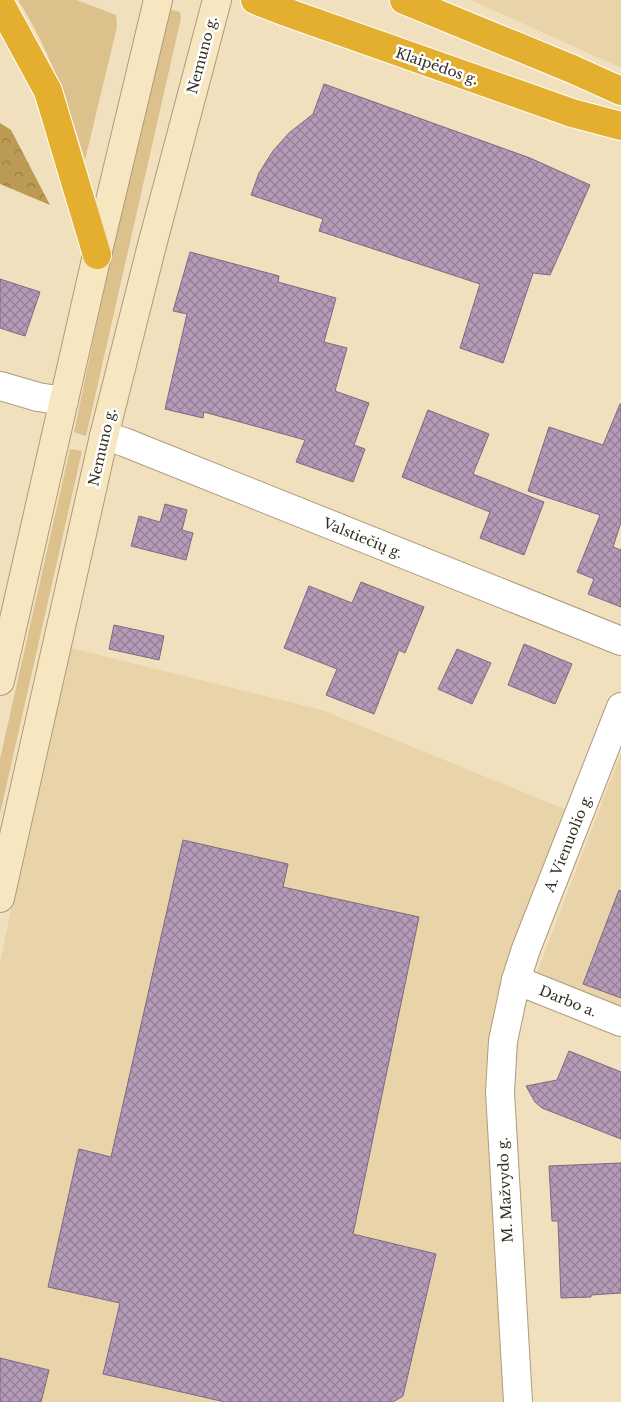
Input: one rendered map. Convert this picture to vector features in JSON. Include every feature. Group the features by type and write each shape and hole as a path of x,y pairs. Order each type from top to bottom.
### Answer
{"highway":[{"name":"Klaipėdos g.","path":"255,0 572,113 621,126"},
{"path":"404,0 621,91"},
{"path":"0,3 48,91 96,255"}],"main road":[{"path":"0,681 96,255 158,0"},
{"name":"Nemuno g.","path":"0,898 104,436 150,249 216,0"}],"street":[{"path":"0,386 38,397 64,401"},
{"name":"Valstiečių g.","path":"104,436 124,442 621,641"},
{"name":"A. Vienuolio g.","path":"516,980 532,933 621,707"},
{"name":"Darbo a.","path":"516,980 621,1022"},
{"name":"M. Mažvydo g.","path":"516,980 504,1041 500,1092 518,1402"}],"shaded area":[{"path":"18,0 77,0 116,15 117,27 85,160 72,118 49,58"},
{"path":"471,0 621,0 621,68"},
{"path":"172,10 180,12 181,18 86,436 74,432 126,185 169,15"},
{"path":"70,449 82,451 0,814 0,759"},
{"path":"67,647 322,710 579,815 503,1041 518,1402 0,1402 0,962"},
{"path":"621,753 621,1008 536,975"}],"green space":[{"path":"0,123 11,130 50,205 0,184"}],"building":[{"path":"324,84 530,158 590,185 550,275 533,273 503,363 460,348 480,284 319,231 323,219 251,195 259,173 273,151 289,133 313,114"},
{"path":"190,252 279,276 278,282 336,298 324,342 347,348 335,391 369,403 354,445 365,449 353,482 296,462 305,440 204,412 203,418 165,409 187,314 173,311"},
{"path":"0,279 40,292 25,336 0,328"},
{"path":"620,404 621,522 613,547 621,550 621,607 588,594 594,579 577,572 600,515 528,491 549,427 603,445"},
{"path":"428,410 489,434 473,474 544,502 524,555 480,538 490,512 402,477"},
{"path":"165,504 187,510 182,530 193,533 186,560 131,546 139,516 160,522"},
{"path":"361,582 424,607 405,653 399,650 374,714 326,695 337,669 284,648 309,586 352,603"},
{"path":"114,625 164,636 159,660 109,649"},
{"path":"524,644 572,664 555,704 508,685"},
{"path":"457,649 491,663 472,704 438,689"},
{"path":"183,840 288,864 283,887 419,917 353,1234 436,1254 403,1396 393,1402 225,1402 103,1374 120,1303 48,1287 79,1149 111,1157"},
{"path":"619,890 621,891 621,998 583,984"},
{"path":"569,1051 621,1072 621,1139 542,1108 535,1102 526,1086 557,1080"},
{"path":"621,1163 621,1293 561,1298 558,1221 552,1221 549,1166"},
{"path":"0,1358 49,1370 41,1402 0,1402"}]}
